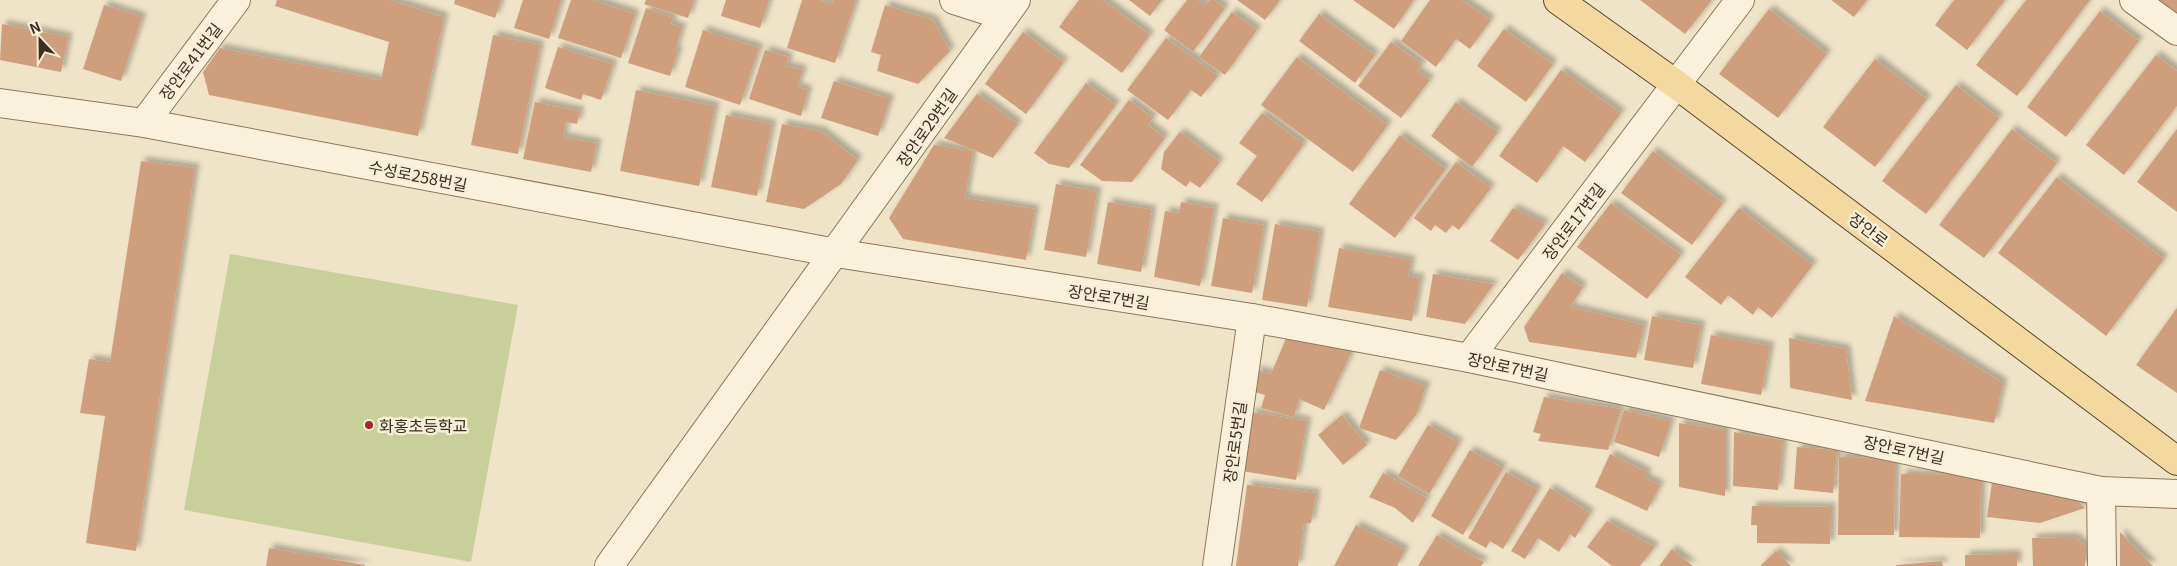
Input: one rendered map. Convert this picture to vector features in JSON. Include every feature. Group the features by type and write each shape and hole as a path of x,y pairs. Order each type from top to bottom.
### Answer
{"main road":[{"name":"장안로","path":"1558,0 1677,85 2177,462"}],"street":[{"name":"장안로41번길","path":"144,123 236,0"},
{"path":"954,0 1010,8"},
{"name":"장안로17번길","path":"1469,358 1740,0"},
{"path":"2134,0 2177,31"},
{"name":"장안로29번길","path":"609,566 836,253 1010,8"},
{"name":"수성로258번길","path":"0,103 144,123 836,253"},
{"name":"장안로7번길","path":"836,253 1252,318 1469,358 2101,491 2177,494"},
{"name":"장안로5번길","path":"1216,566 1252,318"},
{"path":"2101,491 2102,566"}],"green space":[{"path":"230,254 518,305 471,562 184,510"}],"building":[{"path":"277,0 390,0 444,17 418,136 209,95 203,72 220,48 381,80 389,42 275,6"},
{"path":"455,0 501,0 495,18 454,4"},
{"path":"523,0 561,0 549,39 514,28"},
{"path":"571,0 592,0 635,14 621,58 558,38"},
{"path":"646,0 694,0 688,18 644,4"},
{"path":"726,0 769,0 760,28 721,16"},
{"path":"802,0 819,0 833,4 834,0 856,0 835,63 787,48"},
{"path":"1079,0 1103,0 1150,35 1122,73 1059,27"},
{"path":"1129,0 1162,0 1150,16"},
{"path":"1187,0 1198,0 1206,5 1210,0 1214,0 1225,8 1193,52 1164,30"},
{"path":"1237,0 1280,0 1265,20"},
{"path":"1353,0 1414,0 1394,29"},
{"path":"1430,0 1462,0 1491,20 1470,49 1456,39 1436,67 1401,41"},
{"path":"1640,0 1712,0 1685,34"},
{"path":"1831,0 1867,0 1854,17"},
{"path":"1954,0 2005,0 1967,50 1935,25"},
{"path":"2026,0 2090,0 2017,96 1976,65"},
{"path":"2151,0 2177,0 2177,20"},
{"path":"104,5 142,17 121,81 83,69"},
{"path":"885,5 933,20 950,51 918,84 877,71 881,55 871,52"},
{"path":"646,8 673,18 671,24 682,28 675,50 678,51 670,76 628,63"},
{"path":"1769,9 1827,54 1778,118 1719,74"},
{"path":"2100,11 2139,41 2066,137 2027,107"},
{"path":"1232,12 1257,30 1225,75 1199,57"},
{"path":"1319,14 1375,55 1355,83 1299,41"},
{"path":"2,24 68,37 61,72 0,60"},
{"path":"1504,29 1553,64 1526,102 1477,66"},
{"path":"703,30 759,48 740,105 685,87"},
{"path":"1023,32 1064,62 1026,114 985,84"},
{"path":"493,35 540,45 518,154 471,145"},
{"path":"1166,38 1218,76 1201,97 1191,90 1168,120 1127,90"},
{"path":"1391,42 1422,64 1417,71 1430,80 1401,118 1358,86"},
{"path":"558,47 613,64 601,100 583,94 581,100 545,88"},
{"path":"765,50 789,57 786,66 803,70 797,87 808,90 801,116 749,99"},
{"path":"2156,55 2177,71 2177,106 2124,175 2086,145"},
{"path":"1297,57 1388,125 1353,172 1261,105"},
{"path":"1875,59 1927,99 1875,167 1823,127"},
{"path":"1561,70 1621,113 1585,162 1563,146 1537,183 1499,156"},
{"path":"834,81 890,99 878,136 821,118"},
{"path":"1086,83 1116,105 1069,168 1049,164 1034,153"},
{"path":"1956,85 1999,118 1926,214 1882,181"},
{"path":"636,90 715,106 699,186 620,171"},
{"path":"977,94 1018,124 993,158 944,138"},
{"path":"1129,100 1153,118 1148,125 1165,138 1132,182 1102,181 1080,165"},
{"path":"535,102 580,111 577,124 566,122 563,137 597,143 591,172 523,159"},
{"path":"1456,102 1498,132 1472,167 1431,136"},
{"path":"1262,113 1304,144 1262,202 1236,184 1257,156 1239,143"},
{"path":"726,115 772,124 757,196 711,187"},
{"path":"782,124 821,131 858,160 841,184 804,209 766,202"},
{"path":"2012,129 2057,163 1984,258 1939,225"},
{"path":"2177,129 2177,212 2137,182"},
{"path":"1180,132 1220,162 1200,188 1190,181 1186,187 1161,169 1164,152"},
{"path":"1400,135 1446,169 1395,238 1349,204"},
{"path":"934,145 973,151 965,198 1035,209 1026,260 903,239 889,218"},
{"path":"1653,151 1723,203 1692,245 1621,193"},
{"path":"141,161 195,168 136,551 86,543 105,416 80,413 89,359 110,362"},
{"path":"1456,162 1491,188 1459,230 1452,225 1446,233 1435,225 1431,231 1414,218"},
{"path":"2057,177 2164,259 2106,336 1998,253"},
{"path":"1056,184 1097,191 1086,257 1044,250"},
{"path":"1108,202 1152,210 1141,272 1097,264"},
{"path":"1181,202 1214,208 1200,286 1154,277 1165,211 1179,213"},
{"path":"1611,203 1681,255 1647,299 1577,247"},
{"path":"1513,208 1545,224 1518,260 1490,241"},
{"path":"1739,208 1813,265 1772,318 1758,307 1753,315 1728,295 1721,305 1685,277"},
{"path":"1223,218 1264,225 1252,293 1211,286"},
{"path":"1275,224 1320,232 1307,307 1262,300"},
{"path":"1339,248 1411,260 1408,277 1420,278 1412,321 1328,307"},
{"path":"1562,273 1583,287 1570,307 1644,325 1636,358 1529,342 1524,327"},
{"path":"1433,274 1494,284 1465,324 1426,317"},
{"path":"2177,308 2177,393 2136,365"},
{"path":"1652,316 1701,325 1693,368 1644,360"},
{"path":"1894,316 2003,383 1994,423 1865,401"},
{"path":"1711,335 1770,346 1761,395 1701,384"},
{"path":"1287,336 1352,351 1324,410 1299,399 1294,417 1261,408 1265,395 1251,391 1257,370 1271,374"},
{"path":"1789,338 1846,349 1852,400 1790,388"},
{"path":"1380,370 1426,386 1416,415 1396,440 1359,428"},
{"path":"1544,397 1621,409 1608,450 1538,441 1541,434 1533,432"},
{"path":"1624,410 1671,421 1659,457 1614,442"},
{"path":"1252,412 1307,421 1296,480 1242,471"},
{"path":"1342,415 1367,445 1343,465 1318,435"},
{"path":"1679,423 1725,430 1725,496 1679,487"},
{"path":"1428,425 1459,443 1429,494 1398,476"},
{"path":"1734,432 1783,440 1778,490 1733,486"},
{"path":"1797,447 1837,450 1833,493 1794,489"},
{"path":"1470,450 1503,468 1463,535 1431,516"},
{"path":"1610,454 1647,472 1645,478 1660,485 1647,511 1595,487"},
{"path":"1839,457 1895,458 1894,535 1838,535"},
{"path":"1506,472 1538,490 1503,549 1490,541 1486,548 1468,538"},
{"path":"1383,473 1427,498 1413,523 1395,508 1369,497"},
{"path":"1901,474 1981,475 1980,538 1899,537"},
{"path":"1992,482 2065,490 2085,508 2040,523 1987,517"},
{"path":"1247,485 1316,493 1311,523 1304,523 1298,566 1236,566"},
{"path":"1550,488 1590,513 1575,538 1570,534 1559,552 1538,538 1525,559 1511,551"},
{"path":"1752,506 1831,507 1830,544 1757,543 1757,525 1751,525"},
{"path":"1607,521 1655,547 1640,566 1612,566 1587,547"},
{"path":"1356,525 1405,550 1397,566 1334,566"},
{"path":"2120,532 2153,566 2120,566"},
{"path":"1437,535 1484,562 1481,566 1418,566"},
{"path":"2074,537 2085,545 2085,566 2033,566 2032,538"},
{"path":"269,548 365,565 365,566 266,566"},
{"path":"1672,549 1693,566 1659,566"},
{"path":"1776,551 1791,566 1760,566"},
{"path":"2017,554 2017,566 1965,566 1965,555"},
{"path":"1942,561 1943,566 1896,566 1896,565"}],"place":[{"name":"화홍초등학교","path":"369,425"}]}
